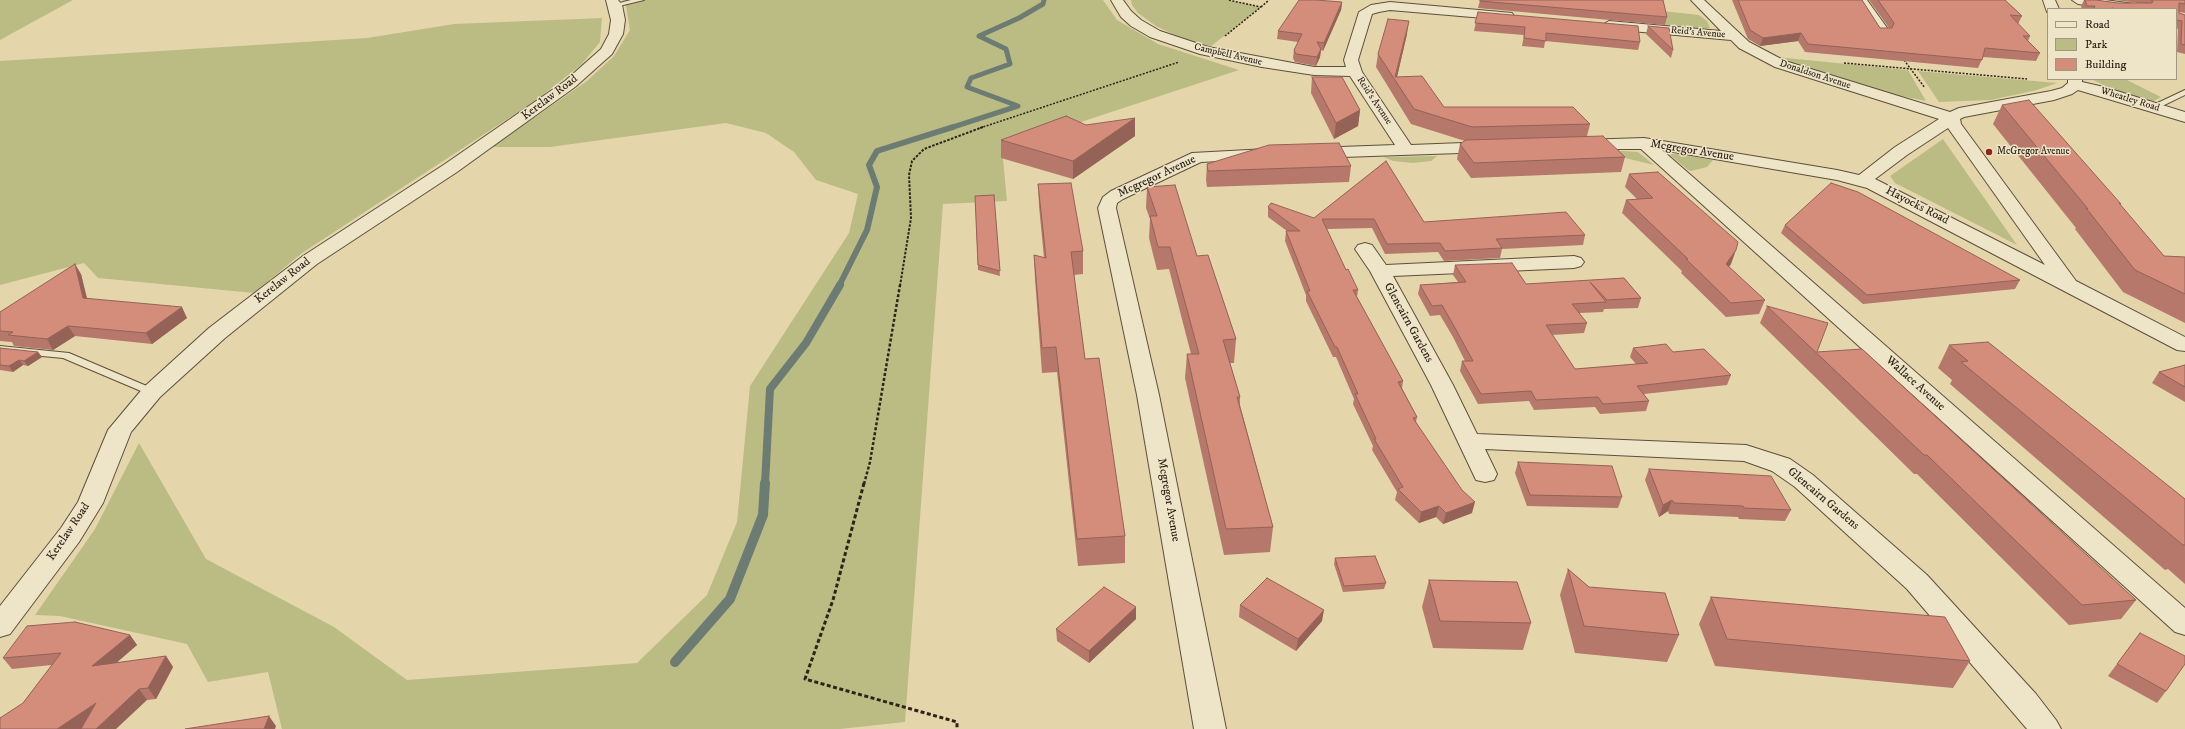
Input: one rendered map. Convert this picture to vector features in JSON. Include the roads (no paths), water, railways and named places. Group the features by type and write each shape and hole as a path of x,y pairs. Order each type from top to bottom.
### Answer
{"street":[{"name":"Campbell Avenue","path":"1117,0 1126,14 1136,23 1154,34 1205,52 1307,70 1355,72"},
{"name":"Donaldson Avenue","path":"1696,0 1744,45 1780,64 1952,118"},
{"path":"1861,0 1884,32"},
{"path":"2078,0 2134,8"},
{"name":"Kerelaw Road","path":"0,626 70,535 96,490 120,430 152,392 217,333 310,260 451,168 570,84 607,51 616,34 618,20 613,2"},
{"name":"Reid's Avenue","path":"1406,149 1355,72 1351,60 1368,10 1390,6 1453,6 1522,17"},
{"name":"Reid's Avenue","path":"1594,24 1733,36"},
{"path":"1862,181 1901,151 1952,118 1964,112 2054,95 2067,91 2075,82"},
{"name":"Wheatley Road","path":"2075,82 2185,117"},
{"name":"Hayocks Road","path":"1952,118 1953,124 2068,284"},
{"name":"Mcgregor Avenue","path":"1563,146 1644,143 1862,181"},
{"name":"Wallace Avenue","path":"1644,143 2185,624"},
{"name":"Mcgregor Avenue","path":"1210,729 1148,395 1107,208 1109,201 1117,195 1198,157 1406,149 1510,147"},
{"name":"Hayocks Road","path":"1862,181 1883,188 2185,345"},
{"path":"1365,249 1380,272"},
{"name":"Glencairn Gardens","path":"1485,474 1442,385 1380,272 1574,262"},
{"name":"Glencairn Gardens","path":"1468,441 1746,453 1781,465 1827,501 1917,582 2025,702 2045,729"}],"lane":[{"path":"613,2 640,0"},
{"path":"2153,107 2185,92"},
{"path":"0,349 65,355 152,392"}],"waterway":[{"path":"950,128 1018,106 967,87 971,78 1010,64 1006,49 979,36 1019,18 1043,4 1044,0"},
{"path":"839,286 867,230 877,187 869,165 877,151 953,127"},
{"path":"765,484 770,389 806,343 840,285"},
{"path":"675,662 730,599 763,515 765,483"}],"place":[{"name":"McGregor Avenue","path":"1989,152"}]}
